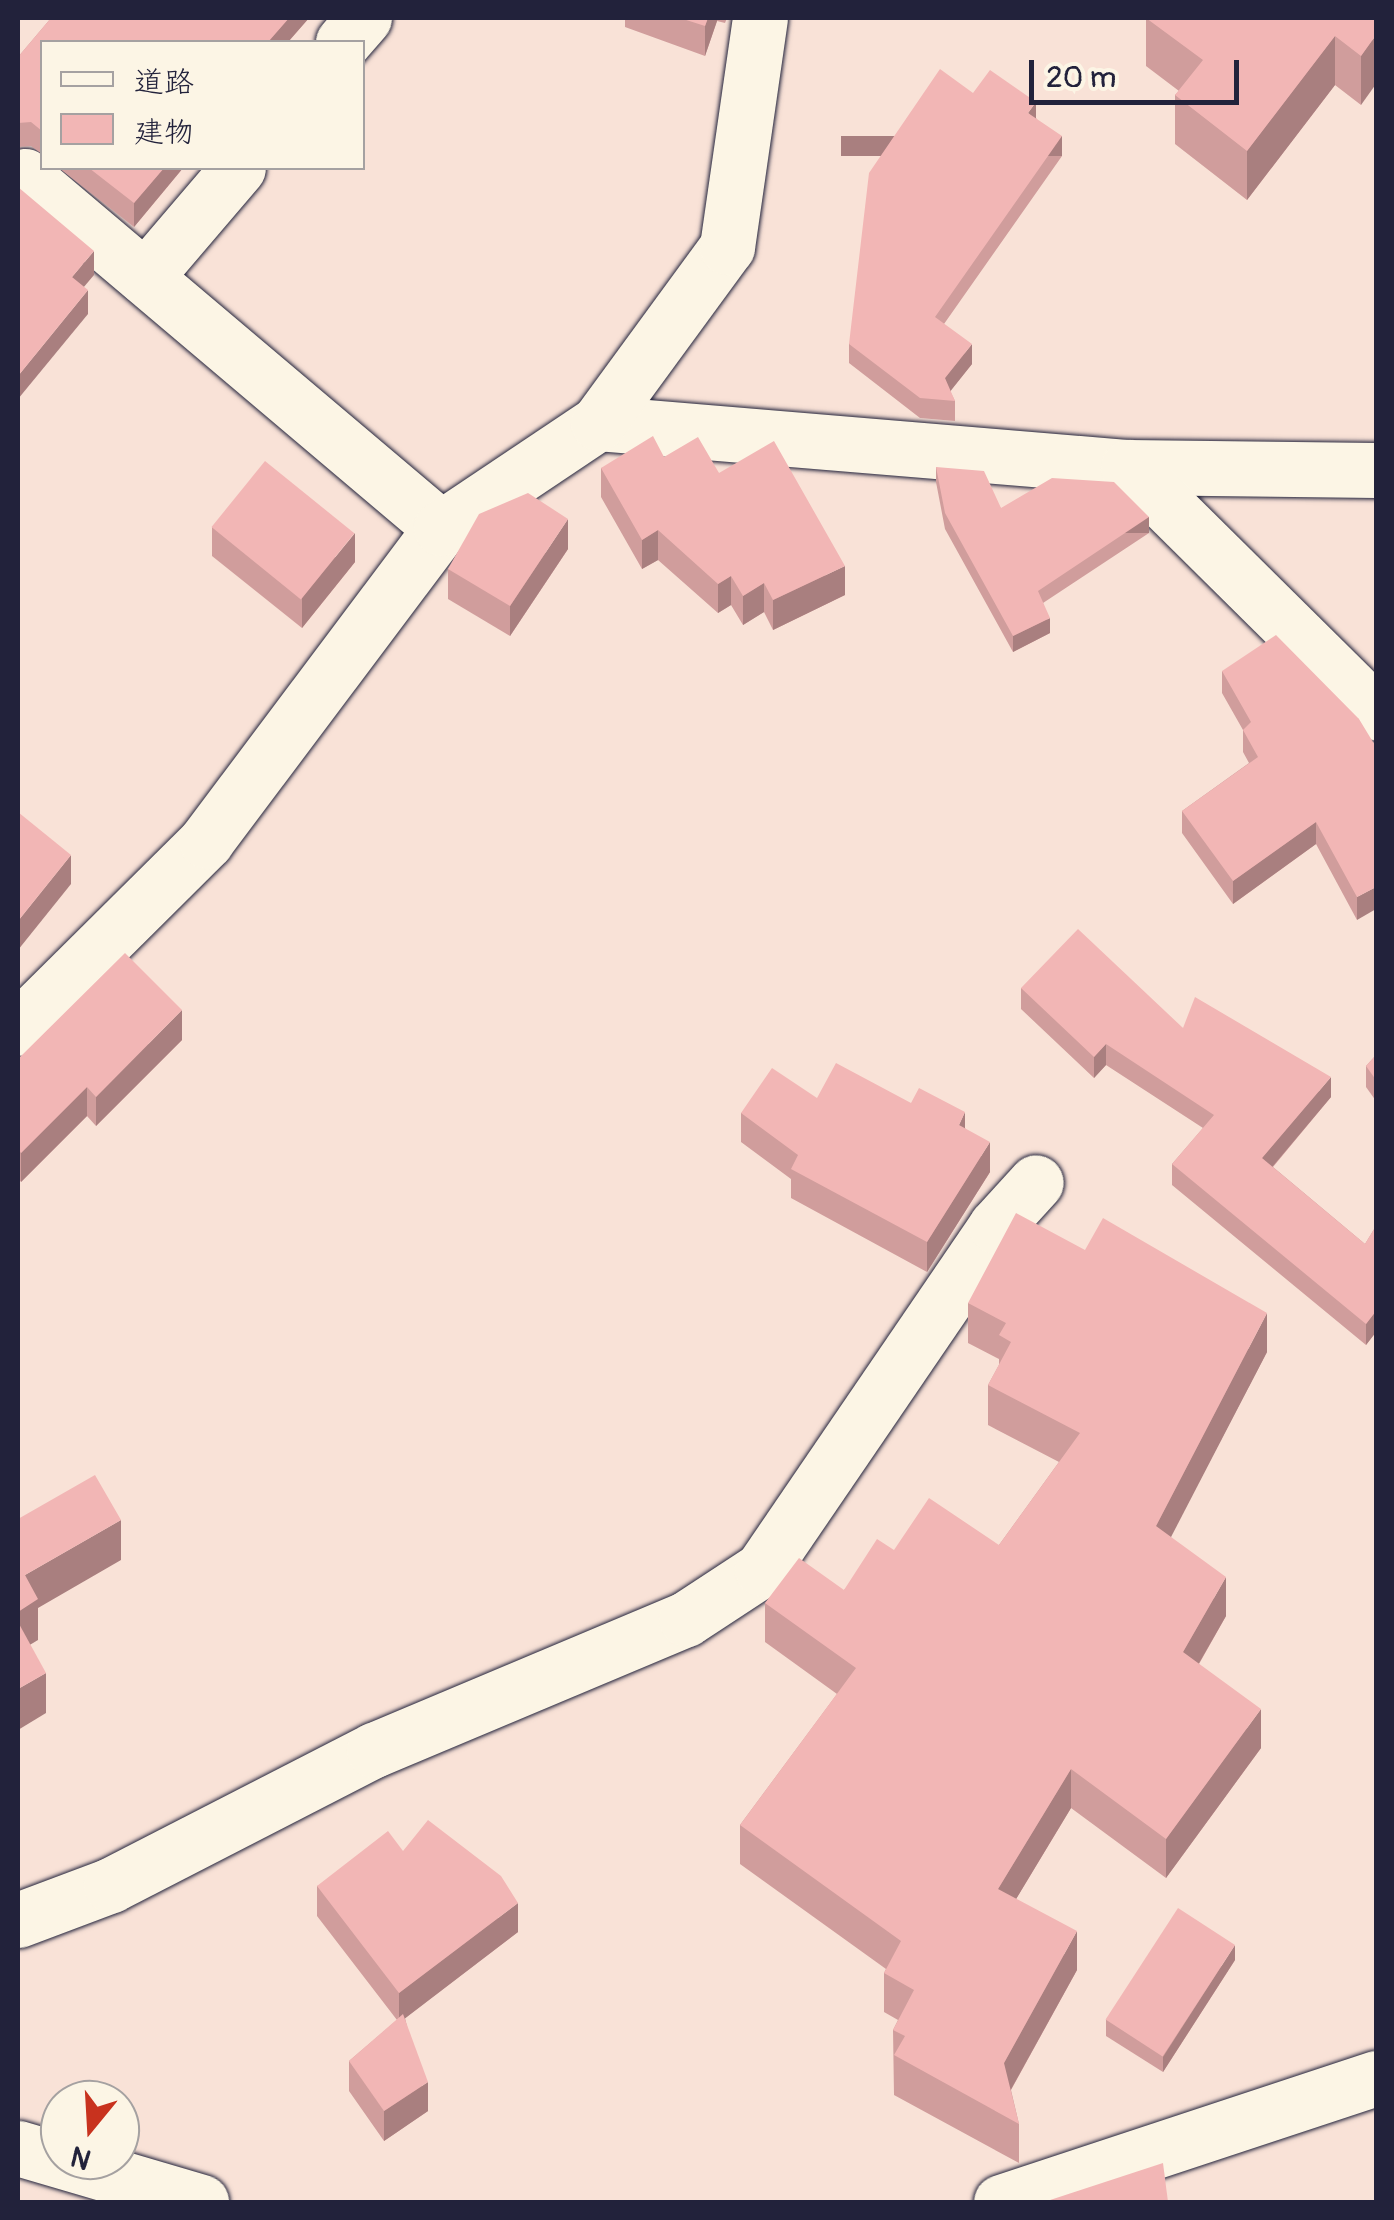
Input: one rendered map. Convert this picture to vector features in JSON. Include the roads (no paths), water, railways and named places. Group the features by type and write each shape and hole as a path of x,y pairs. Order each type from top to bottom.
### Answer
{"street":[{"path":"345,40 364,18"},
{"path":"18,1028 206,842 441,528 598,423 727,247 760,18"},
{"path":"145,277 236,170"},
{"path":"25,176 441,528"},
{"path":"598,423 1128,467 1376,470"},
{"path":"1128,467 1376,712"},
{"path":"18,1920 112,1886 374,1750 686,1619 762,1570 996,1226 1036,1182"},
{"path":"1001,2202 1376,2078"},
{"path":"18,2148 201,2202"}]}
